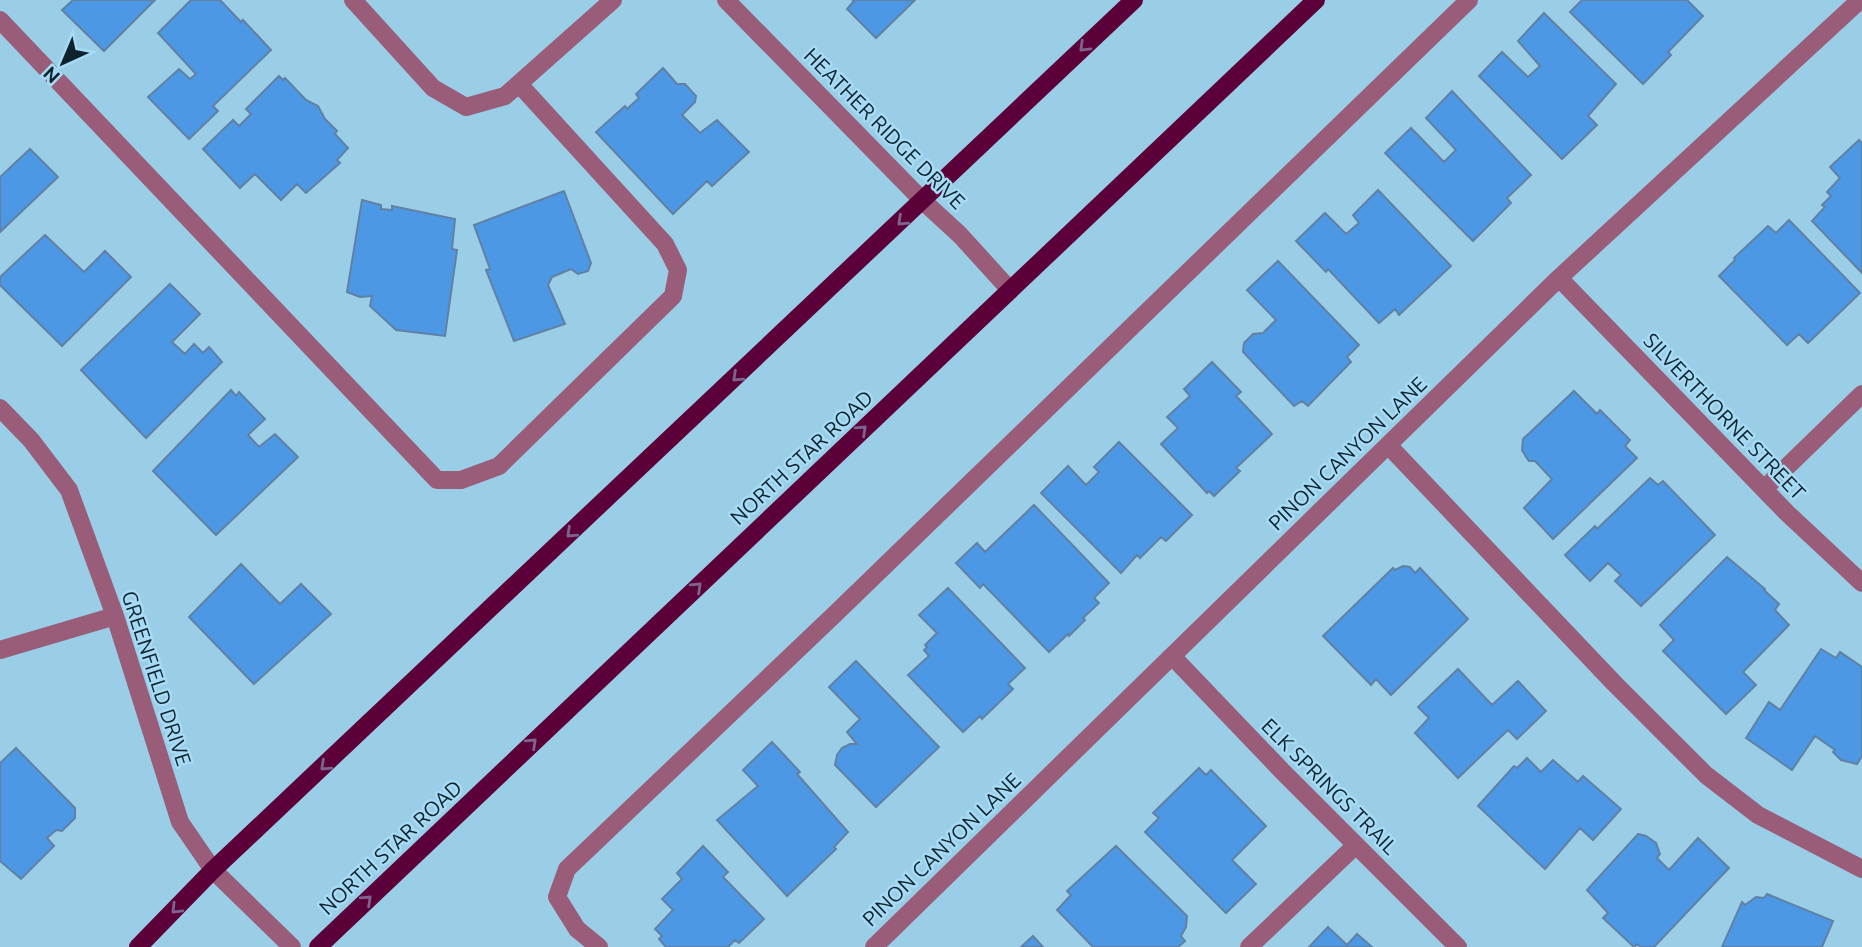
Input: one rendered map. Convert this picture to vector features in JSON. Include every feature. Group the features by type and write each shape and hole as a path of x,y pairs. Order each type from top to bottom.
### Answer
{"main road":[{"path":"138,947 213,870 1133,0"},
{"name":"NORTH STAR ROAD","path":"318,947 1316,0"}],"street":[{"path":"353,0 433,88 466,107 505,96 612,0"},
{"name":"HEATHER RIDGE DRIVE","path":"726,0 923,201 960,235 1010,290"},
{"path":"599,947 577,929 557,897 567,869 835,614 1469,0"},
{"name":"PINON CANYON LANE","path":"874,947 1559,278 1860,0"},
{"path":"0,20 438,480 461,480 499,466 673,296 678,270 665,244 519,84"},
{"name":"SILVERTHORNE STREET","path":"1559,278 1763,489 1862,583"},
{"path":"1763,489 1862,394"},
{"name":"GREENFIELD DRIVE","path":"0,408 31,440 69,490 115,616 180,822 213,870 292,947"},
{"path":"1388,445 1614,683 1706,775 1758,815 1862,869"},
{"path":"0,650 115,616"},
{"name":"ELK SPRINGS TRAIL","path":"1172,656 1458,947"},
{"path":"1249,947 1356,845"}],"building":[{"path":"73,0 155,0 104,51 62,10"},
{"path":"191,0 220,0 271,50 213,106 218,111 189,139 148,97 179,69 190,79 196,74 158,33"},
{"path":"852,0 915,0 876,38 847,9 854,1"},
{"path":"1582,0 1687,0 1703,16 1668,52 1671,55 1643,84 1570,12"},
{"path":"1544,13 1616,84 1588,116 1597,125 1562,159 1479,76 1502,52 1528,77 1540,66 1518,41"},
{"path":"663,68 677,84 685,84 696,96 695,102 682,115 700,133 717,120 749,152 712,186 707,181 673,214 596,132 625,106 627,109 639,98 636,94"},
{"path":"279,76 283,80 285,78 306,100 318,106 325,119 337,131 335,134 348,148 337,160 340,163 306,193 297,184 281,200 255,174 240,188 203,149 233,120 239,126 251,114 246,109"},
{"path":"1452,91 1531,175 1507,198 1511,203 1473,241 1385,153 1411,128 1444,162 1456,150 1426,118"},
{"path":"1859,140 1862,143 1862,273 1812,221 1831,196 1827,192 1840,178 1830,167"},
{"path":"30,149 58,177 0,232 0,177"},
{"path":"1378,190 1451,266 1399,315 1395,309 1379,323 1328,269 1326,272 1296,241 1325,213 1346,234 1359,223 1353,215"},
{"path":"564,191 591,263 588,271 578,274 571,269 552,277 548,285 565,324 514,341 486,270 490,269 474,225"},
{"path":"362,200 381,205 381,209 392,210 392,206 455,219 452,249 457,250 445,336 396,330 370,306 372,296 360,297 347,292"},
{"path":"1789,220 1860,293 1808,343 1799,334 1787,345 1719,276 1768,226 1776,233"},
{"path":"45,235 84,272 105,251 131,277 62,346 0,285 0,277"},
{"path":"1278,261 1359,345 1347,357 1351,362 1308,406 1302,401 1294,406 1243,352 1244,343 1253,334 1263,333 1276,320 1247,290"},
{"path":"170,284 200,314 172,342 185,354 194,344 203,353 209,347 222,362 146,438 81,370"},
{"path":"1212,362 1241,392 1236,396 1272,434 1236,468 1240,471 1214,496 1209,491 1207,493 1161,444 1178,428 1167,417 1190,396 1184,389"},
{"path":"231,390 236,396 239,392 265,419 248,435 259,447 275,434 298,457 216,535 153,471"},
{"path":"1574,391 1597,414 1600,410 1630,440 1625,446 1637,458 1553,539 1524,508 1552,479 1535,461 1529,461 1526,457 1522,450 1523,439"},
{"path":"1119,442 1192,515 1166,541 1161,537 1140,558 1137,555 1121,573 1041,493 1068,466 1086,485 1099,472 1094,467"},
{"path":"1650,478 1658,485 1663,481 1715,535 1641,606 1615,581 1621,575 1608,563 1590,581 1565,555 1595,526 1597,529"},
{"path":"1034,505 1109,583 1094,598 1099,603 1083,618 1085,620 1049,652 983,584 980,588 956,563 977,543 985,552"},
{"path":"1727,557 1779,604 1775,610 1789,625 1743,672 1756,685 1726,714 1663,651 1674,640 1660,625"},
{"path":"241,564 280,604 301,584 331,614 254,684 189,617"},
{"path":"1403,566 1410,567 1415,573 1420,568 1468,619 1391,695 1376,679 1371,685 1323,636 1393,568 1395,570"},
{"path":"948,588 1025,668 1008,684 1013,689 982,719 980,716 963,732 908,675 929,656 924,650 927,647 925,645 937,633 919,615"},
{"path":"1821,649 1836,658 1840,652 1862,667 1862,756 1857,764 1841,760 1833,752 1835,750 1815,736 1792,770 1746,738 1769,702 1780,710"},
{"path":"856,661 939,747 876,807 835,765 842,748 857,744 847,732 860,719 829,687"},
{"path":"1458,669 1492,705 1518,681 1546,711 1517,739 1508,730 1458,778 1415,733 1429,718 1418,707"},
{"path":"772,742 848,832 834,847 836,849 787,896 717,820 758,786 743,770"},
{"path":"16,748 75,808 75,818 62,831 56,830 47,838 54,846 21,879 0,861 0,763"},
{"path":"1527,758 1541,772 1553,760 1578,782 1583,776 1621,809 1593,840 1580,828 1545,869 1478,806 1514,766 1517,768"},
{"path":"1199,768 1206,775 1211,770 1266,826 1232,860 1256,884 1226,913 1145,832 1159,818 1153,813"},
{"path":"1638,834 1656,843 1660,854 1657,858 1669,870 1698,838 1729,868 1654,947 1641,947 1637,944 1634,947 1603,918 1608,913 1587,890"},
{"path":"703,846 728,872 723,877 764,919 739,943 735,940 728,947 666,947 659,939 662,936 655,929 673,910 662,899 682,879 677,873"},
{"path":"1116,846 1187,916 1186,927 1181,936 1185,941 1178,947 1093,947 1057,910 1071,895 1067,891"},
{"path":"1767,894 1833,921 1822,947 1722,947 1742,902 1745,905 1756,897 1764,898"},
{"path":"1328,927 1347,945 1357,934 1372,947 1309,947"},
{"path":"1033,936 1043,947 1021,947"}]}
